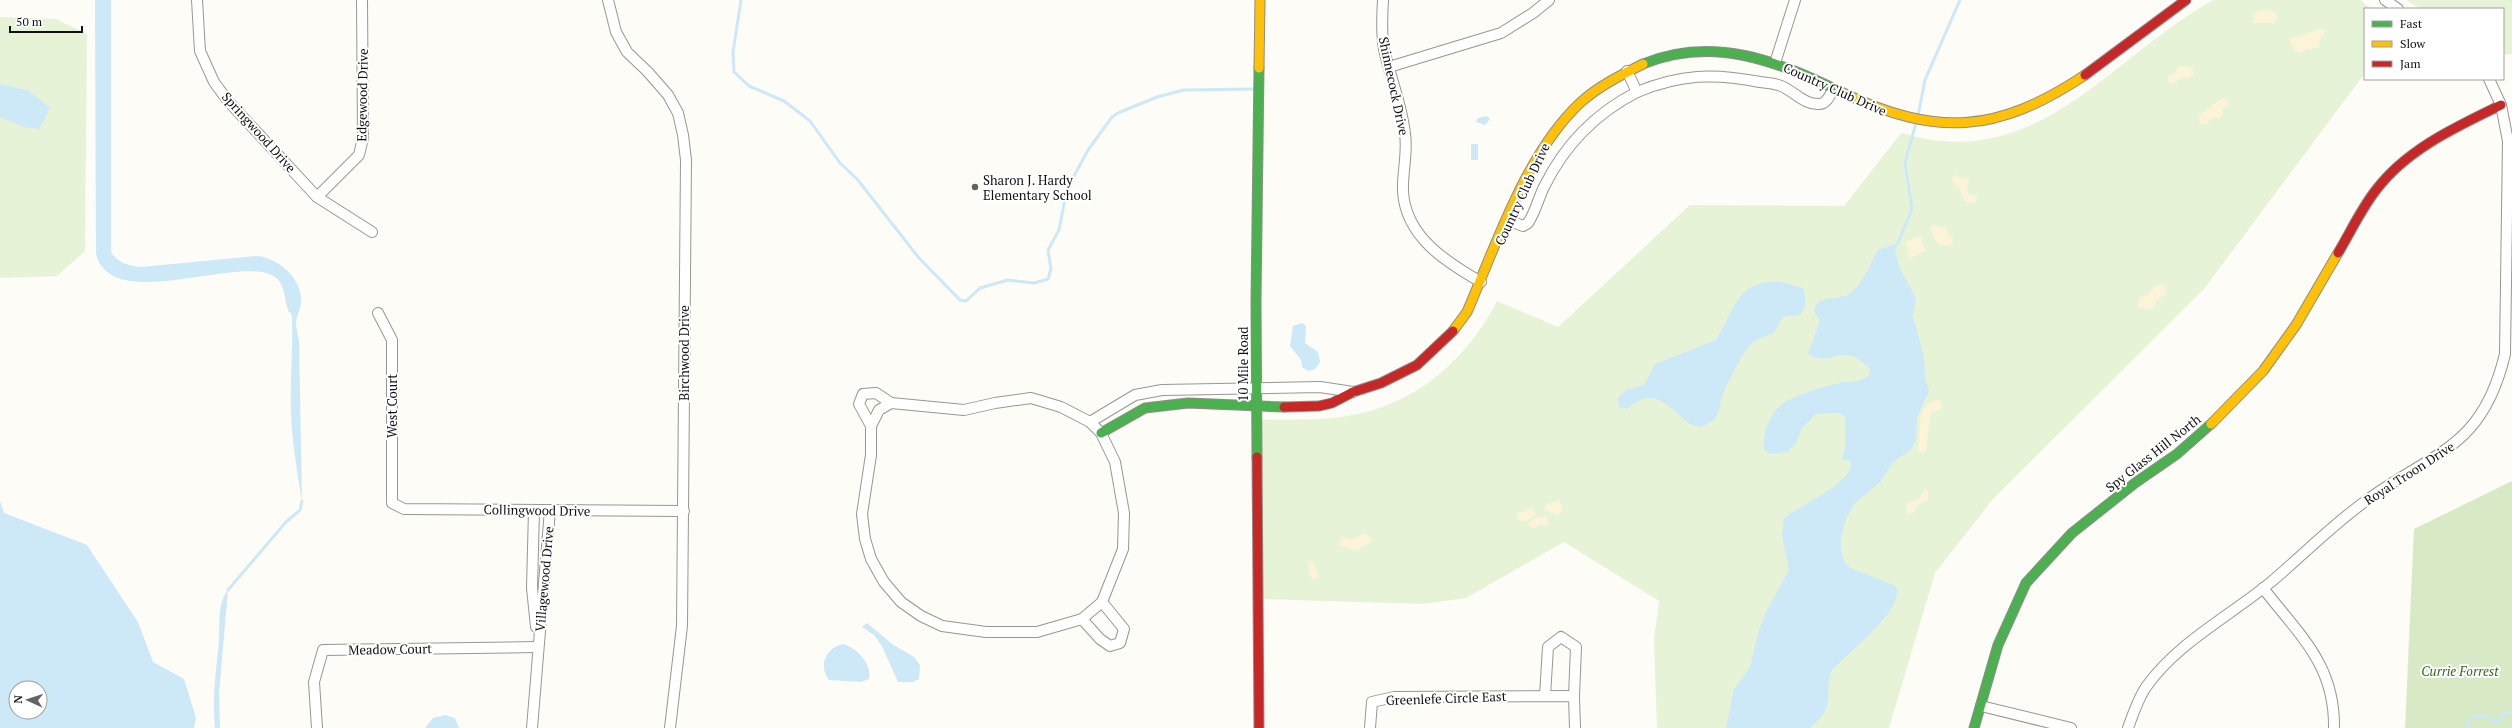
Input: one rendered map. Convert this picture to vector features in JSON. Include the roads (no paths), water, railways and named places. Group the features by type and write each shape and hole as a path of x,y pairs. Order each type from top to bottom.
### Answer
{"street":[{"name":"Springwood Drive","path":"197,0 200,51 214,82 228,101 317,197 372,232"},
{"name":"Edgewood Drive","path":"317,197 359,155 362,144 362,0"},
{"name":"Birchwood Drive","path":"608,0 616,32 627,52 668,95 678,113 684,135 686,160 682,626 670,728"},
{"name":"10 Mile Road","path":"1259,728 1256,387 1260,0"},
{"name":"Shinnecock Drive","path":"1383,0 1382,34 1406,135 1403,193 1412,223 1430,247 1448,263 1481,282"},
{"path":"1389,66 1501,33 1533,13 1549,0"},
{"path":"1775,63 1795,0"},
{"name":"Country Club Drive","path":"1090,422 1135,395 1162,390 1256,387 1320,387 1352,392 1365,390 1417,365 1453,331 1467,312 1533,163 1561,122 1582,100 1627,71 1655,60 1681,54 1705,52 1744,55 1775,63 1794,70 1877,110 1926,123 1951,124 2004,118 2049,99 2186,0"},
{"path":"2384,0 2396,8"},
{"path":"1627,71 1636,92"},
{"path":"1508,220 1523,226 1528,223 1554,169 1576,138 1610,108 1636,92 1663,81 1711,75 1733,76 1780,85 1802,100 1813,104 1821,104 1827,100 1833,89"},
{"path":"2488,80 2501,105"},
{"name":"Royal Troon Drive","path":"2128,728 2139,700 2159,671 2188,644 2263,588 2363,502 2450,448 2477,422 2500,377 2505,354 2510,165 2508,141 2501,105"},
{"name":"Spy Glass Hill North","path":"1974,728 1998,645 2026,583 2044,561 2072,533 2103,508 2203,433 2263,371 2296,325 2375,191 2387,175 2422,146 2501,105"},
{"name":"West Court","path":"378,313 392,340 392,503"},
{"name":"Country Club Drive","path":"1102,433 1145,408 1188,403 1256,407 1319,406 1332,403 1352,392"},
{"path":"871,426 859,404 863,394 876,393 891,403 964,410 995,403 1031,398 1060,407 1090,422 1102,433 1115,462 1124,513 1123,549 1102,602 1082,619 1037,632 986,632 942,626 921,616 901,602 884,582 871,560 865,539 862,514 871,455 871,426 879,410 891,403"},
{"name":"Collingwood Drive","path":"392,503 404,509 684,511"},
{"name":"Villagewood Drive","path":"534,510 532,588 537,647"},
{"name":"Villagewood Drive","path":"532,728 537,647 546,584 550,510"},
{"path":"2263,588 2302,635 2326,674 2332,697 2334,728"},
{"path":"1082,619 1100,639 1110,646 1120,643 1124,629 1102,602"},
{"path":"1545,696 1548,647 1561,637 1576,647 1574,696 1575,728"},
{"name":"Meadow Court","path":"317,728 314,682 323,650 537,647"},
{"name":"Greenlefe Circle East","path":"1370,728 1372,702 1394,698 1574,696"},
{"path":"1981,706 2071,728"}],"water":[{"path":"95,0 111,0 111,252 117,259 128,265 141,267 257,256 280,265 293,277 298,285 301,301 296,322 299,340 302,501 295,456 292,423 292,315 288,310 281,284 268,274 246,271 157,282 129,281 108,273 96,254"},
{"path":"0,84 28,90 50,108 39,129 24,127 0,117"},
{"path":"1487,116 1490,119 1485,125 1476,122 1478,118"},
{"path":"1471,144 1478,144 1478,160 1471,160"},
{"path":"1898,243 1895,251 1900,269 1916,298 1913,316 1924,357 1925,378 1929,391 1917,418 1916,439 1911,450 1893,462 1880,482 1854,504 1846,519 1841,536 1841,551 1845,562 1849,567 1893,585 1897,588 1896,598 1891,609 1883,620 1832,670 1829,679 1827,706 1819,720 1810,728 1726,728 1734,689 1750,667 1758,633 1766,612 1789,570 1782,535 1784,518 1836,484 1845,476 1850,468 1850,461 1842,459 1845,449 1845,417 1840,413 1816,414 1802,428 1796,443 1788,452 1770,454 1764,449 1764,438 1767,426 1776,410 1792,399 1826,386 1859,381 1869,375 1870,369 1860,360 1851,356 1844,355 1824,359 1808,354 1820,321 1814,311 1819,302 1827,299 1842,297 1853,291 1865,275 1878,250"},
{"path":"1778,281 1803,288 1805,299 1804,309 1800,315 1783,317 1774,333 1758,339 1750,345 1730,378 1722,397 1718,413 1712,421 1703,426 1695,426 1687,422 1662,402 1652,398 1640,400 1627,409 1619,407 1618,398 1626,390 1644,385 1655,364 1716,340 1733,308 1744,292 1764,283"},
{"path":"1302,323 1306,326 1305,343 1318,352 1320,362 1315,369 1308,371 1302,367 1301,360 1290,346 1293,326"},
{"path":"0,501 4,513 87,545 138,622 153,662 184,679 196,718 194,728 0,728"},
{"path":"228,590 219,693 220,728 215,728 214,694 220,614 224,595"},
{"path":"867,623 892,644 914,657 920,665 919,679 913,682 898,682 882,646 874,635 862,627"},
{"path":"843,644 853,649 866,662 869,679 861,682 829,680 824,669 824,663 828,653 832,649"},
{"path":"445,715 455,718 459,728 425,728 433,718"}],"waterway":[{"path":"741,0 733,52 734,72 749,86 784,101 810,121 840,163 857,179 919,258 960,300 966,301 980,288 1008,280 1034,283 1048,279 1051,269 1048,250 1059,230 1065,199 1073,178 1088,150 1112,117 1118,113 1157,97 1184,90 1256,89"},
{"path":"1918,116 1925,80 1960,0"},
{"path":"1898,243 1912,209 1905,163 1916,123"},
{"path":"228,590 286,522 300,510 302,501"},
{"path":"2467,728 2468,722 2474,716 2486,716 2495,722 2501,720 2504,713 2512,713"}],"place":[{"name":"Sharon J. Hardy Elementary School","path":"975,187"}],"park label":[{"name":"Currie Forrest","path":"2460,671"}]}
